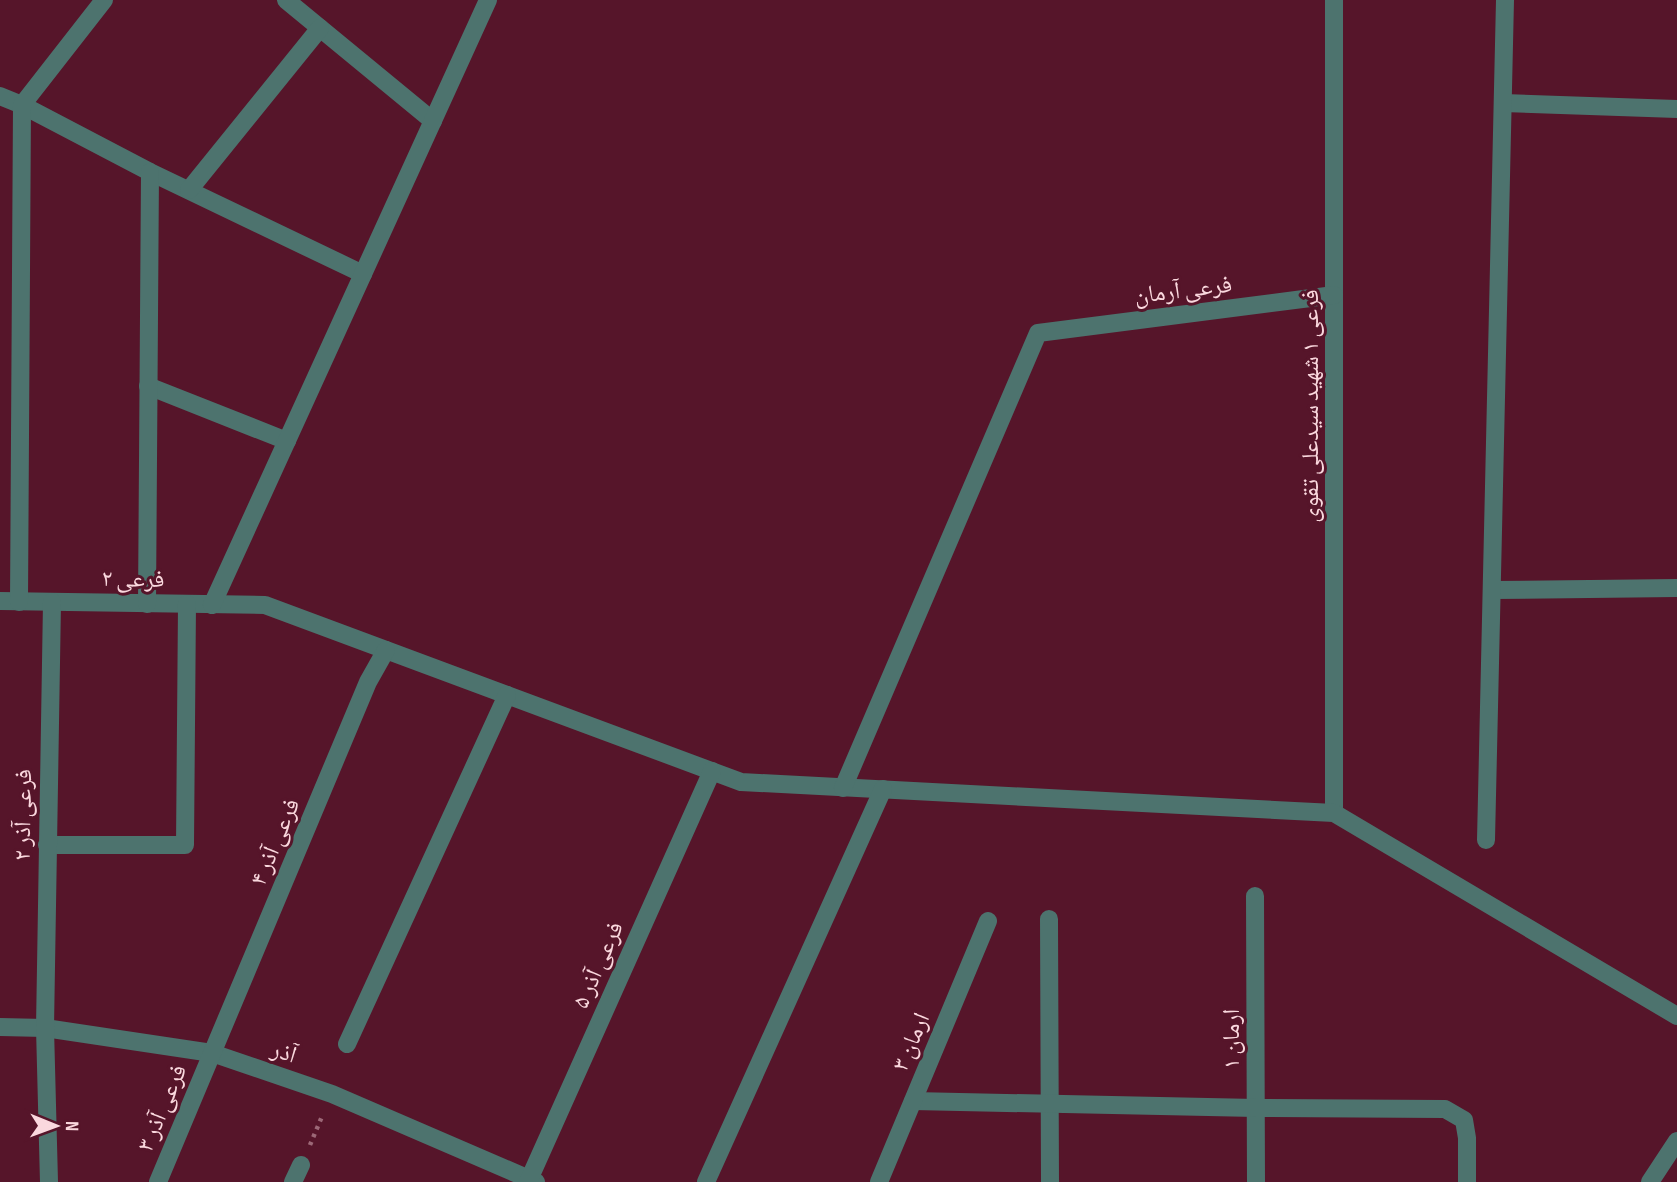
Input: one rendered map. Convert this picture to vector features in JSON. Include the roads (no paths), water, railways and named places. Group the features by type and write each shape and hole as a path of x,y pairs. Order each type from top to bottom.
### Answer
{"street":[{"path":"19,601 22,105 104,0"},
{"path":"286,0 433,121"},
{"path":"212,604 488,0"},
{"name":"فرعی ۱ شهید سیدعلی تقوی","path":"1334,0 1334,813"},
{"path":"1486,840 1505,0"},
{"path":"189,190 320,28"},
{"path":"0,96 150,172 363,274"},
{"path":"1503,103 1677,109"},
{"path":"147,604 150,172"},
{"name":"فرعی آرمان","path":"843,788 1038,333 1334,295"},
{"path":"148,386 287,441"},
{"path":"1492,590 1677,588"},
{"name":"فرعی ۲","path":"0,601 265,606 741,782 1334,813"},
{"name":"فرعی آذر ۲","path":"49,1182 45,1028 52,602"},
{"path":"47,845 185,845 187,604"},
{"name":"فرعی آذر ۴","path":"212,1054 368,682 386,650"},
{"path":"347,1044 507,695"},
{"name":"فرعی آذر ۵","path":"532,1181 712,771"},
{"path":"706,1182 883,789"},
{"path":"1334,813 1677,1016"},
{"name":"ارمان ۱","path":"1255,896 1256,1182"},
{"path":"1049,919 1050,1182"},
{"name":"ارمان ۳","path":"880,1182 988,921"},
{"name":"آذر","path":"0,1027 45,1028 212,1054 332,1094 532,1181"},
{"name":"فرعی آذر ۳","path":"158,1182 212,1054"},
{"path":"913,1101 1445,1109 1464,1120 1467,1138 1466,1182"},
{"path":"1650,1182 1677,1141"},
{"path":"293,1182 301,1164"}]}
